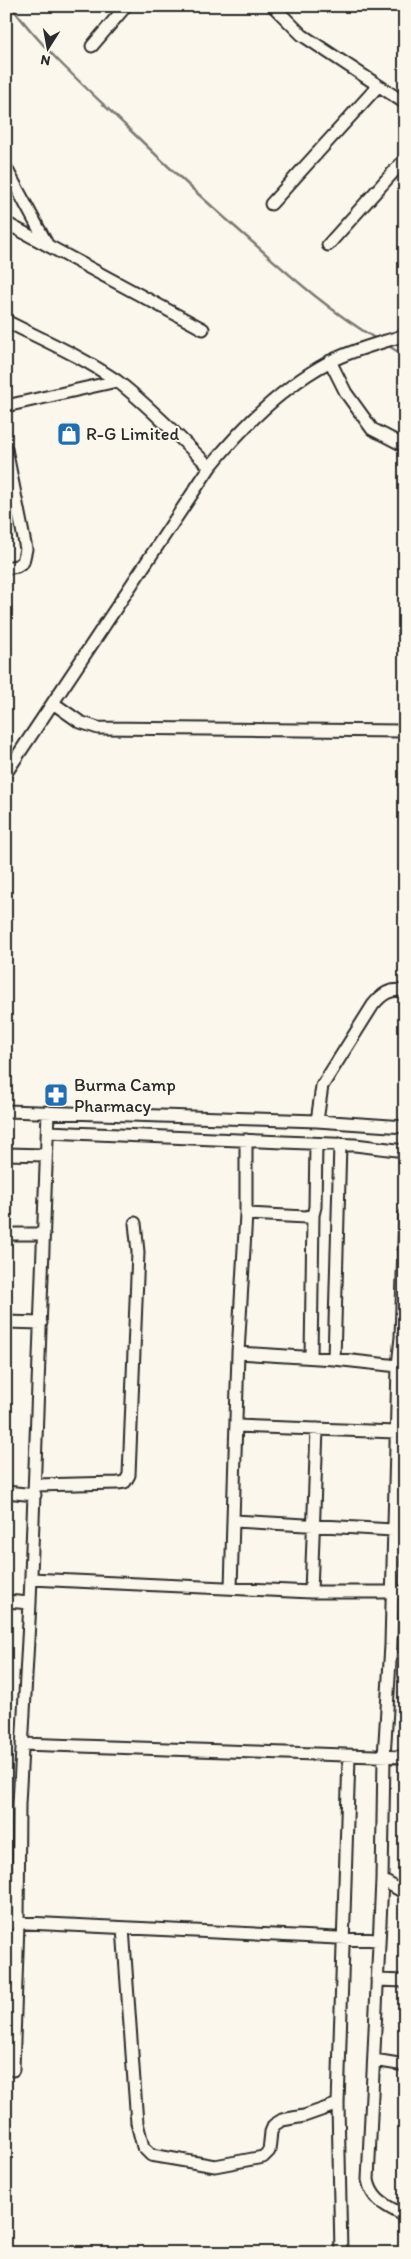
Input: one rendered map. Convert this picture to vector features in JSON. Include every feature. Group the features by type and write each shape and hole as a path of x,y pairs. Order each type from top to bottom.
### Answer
{"street":[{"path":"92,46 126,6"},
{"path":"273,6 302,35 405,103"},
{"path":"271,204 378,86"},
{"path":"328,245 405,159"},
{"path":"6,168 9,180 46,244"},
{"path":"17,229 31,216"},
{"path":"6,223 203,329"},
{"path":"6,321 93,365 117,382 210,467"},
{"path":"6,773 210,467 243,426 296,383 330,361 399,337"},
{"path":"330,361 346,393 372,429 405,446"},
{"path":"6,406 117,382"},
{"path":"6,449 26,549 23,562 17,566 6,568"},
{"path":"53,703 80,722 98,728 405,731"},
{"path":"317,1121 322,1086 373,1005 380,996 390,991 405,991"},
{"path":"6,1110 317,1121 405,1127"},
{"path":"13,2070 12,1922 30,1603 48,1112"},
{"path":"48,1132 340,1144 405,1152"},
{"path":"231,1588 238,1353 246,1214 246,1140"},
{"path":"311,1357 316,1144"},
{"path":"334,1358 340,1144"},
{"path":"6,1154 46,1155"},
{"path":"246,1214 313,1215"},
{"path":"405,1215 396,1432 400,1496 393,1530 390,1592 391,1645 384,1757 382,1880 368,2180 370,2192 384,2205 405,2216"},
{"path":"6,1492 125,1482 130,1475 138,1260 135,1223"},
{"path":"6,1234 44,1234"},
{"path":"6,1322 41,1323"},
{"path":"238,1353 334,1358 398,1366"},
{"path":"237,1426 396,1432"},
{"path":"311,1592 317,1429"},
{"path":"234,1521 393,1530"},
{"path":"31,1579 311,1592 405,1592"},
{"path":"6,1601 30,1603"},
{"path":"22,1744 349,1757 405,1757"},
{"path":"342,2253 338,2104 349,1757"},
{"path":"6,1803 19,1804"},
{"path":"382,1880 405,1893"},
{"path":"12,1922 379,1940"},
{"path":"123,1928 137,2123 143,2147 151,2155 215,2166 255,2160 263,2157 269,2151 271,2132 274,2125 282,2120 304,2116 338,2104"},
{"path":"377,1980 405,1981"},
{"path":"374,2060 405,2065"}],"waterway":[{"path":"11,6 38,39 68,70 193,189 316,296 378,340"},
{"path":"387,345 405,356"}],"place":[{"name":"R-G Limited","path":"69,434"},
{"name":"Burma Camp Pharmacy","path":"56,1095"}]}
